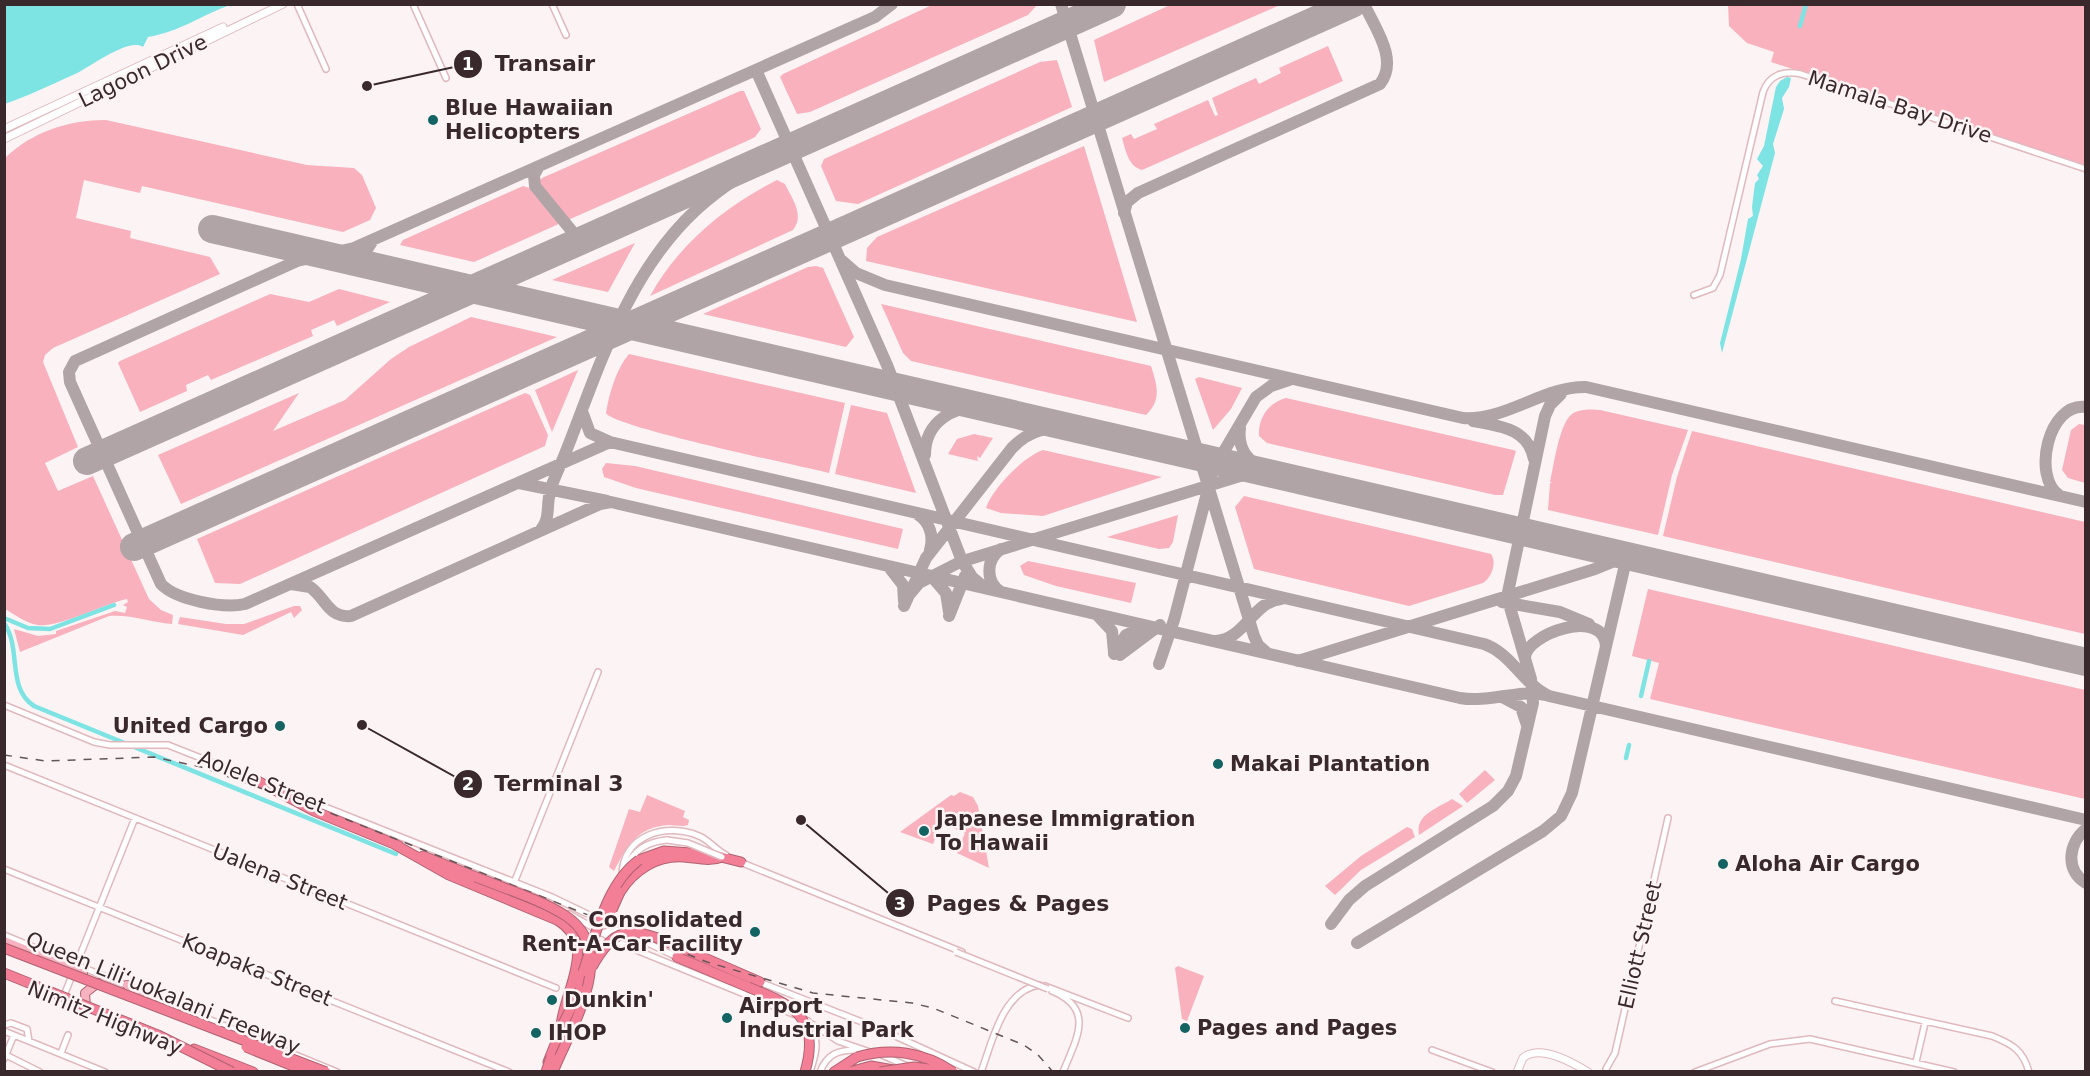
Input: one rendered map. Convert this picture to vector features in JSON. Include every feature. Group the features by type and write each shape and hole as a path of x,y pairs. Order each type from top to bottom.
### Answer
{"highway":[{"path":"254,779 314,811 394,844 557,920 571,932 578,946 579,961 563,1012 561,1028"},
{"path":"584,973 617,884 632,866 652,854 664,851 686,851 741,862"},
{"path":"544,1071 620,892 638,872 666,858 711,860 722,857"},
{"path":"474,881 563,914 576,925 587,942 591,956 591,976 553,1071"},
{"path":"561,1028 609,941 623,933 633,932 670,943 760,982"},
{"path":"4,948 326,1071"},
{"name":"Queen Liliʻuokalani Freeway","path":"4,948 308,1071"},
{"path":"677,957 788,1005 802,1017 811,1038 807,1071"},
{"name":"Queen Liliʻuokalani Freeway","path":"4,975 252,1071"},
{"path":"158,1035 232,1071"},
{"path":"834,1071 858,1056 890,1051 919,1056 953,1071"},
{"path":"849,1071 871,1066 896,1071"},
{"path":"880,1071 914,1067 945,1071"}],"main road":[{"name":"Nimitz Highway","path":"4,941 62,965 76,968 108,984 320,1071"},
{"path":"51,954 62,965"},
{"name":"Nimitz Highway","path":"4,975 89,1012 239,1071"},
{"path":"89,1012 84,999 87,989 95,984 108,984"},
{"path":"127,985 139,997"},
{"path":"264,1042 272,1052"}],"street":[{"name":"Lagoon Drive","path":"4,129 272,4"},
{"name":"Lagoon Drive","path":"4,139 283,4"},
{"path":"297,4 326,69"},
{"path":"413,4 446,78"},
{"path":"552,4 566,35"},
{"name":"Mamala Bay Drive","path":"1694,295 1713,288 1720,275 1763,92 1767,83 1777,75 1789,72 1801,74 2085,169"},
{"path":"514,883 598,672"},
{"name":"Aolele Street","path":"4,705 90,740 116,745 173,746 586,911 651,946 677,957 760,982 974,1071"},
{"name":"Ualena Street","path":"4,765 556,988"},
{"name":"Elliott Street","path":"1606,1069 1615,1053 1668,818"},
{"path":"62,1000 135,819"},
{"path":"622,876 625,858 634,843 651,834 666,831 697,835 718,850 741,862 1128,1018"},
{"path":"544,1071 622,876 637,850 649,843 667,840 688,843 1063,996 1079,1015 1080,1025 1063,1071"},
{"name":"Koapaka Street","path":"4,869 510,1071"},
{"name":"Aolele Street","path":"514,883 624,945 807,1020 838,1041 894,1059 915,1071"},
{"path":"586,911 598,911 612,901"},
{"path":"600,933 611,931 636,943 651,946"},
{"path":"4,935 51,954 76,968 127,985 337,1071"},
{"path":"584,973 600,960 605,949 624,945"},
{"path":"981,1071 1003,1016 1019,994 1032,986 1043,985"},
{"path":"782,1010 791,1000 804,999"},
{"path":"1835,1001 1925,1023 1992,1036 2011,1044 2021,1052 2029,1071"},
{"path":"807,1020 817,1041 817,1053 807,1071"},
{"path":"4,1025 11,1023 27,1029 29,1041"},
{"path":"1916,1062 1925,1023"},
{"path":"4,1031 105,1071"},
{"path":"14,1035 5,1057 40,1071"},
{"path":"61,1053 68,1035"},
{"path":"1695,1071 1770,1044 1791,1039 1810,1039 1954,1071"},
{"path":"820,1071 826,1060 836,1052 864,1050"},
{"path":"1432,1050 1492,1071"},
{"path":"1517,1071 1523,1058 1535,1052 1568,1061 1588,1071"}],"shaded area":[{"path":"1728,4 2085,5 2085,165 1771,62 1774,52 1747,43 1729,26"},
{"path":"932,5 1037,5 1028,15 810,112 797,114 780,77 783,74"},
{"path":"1170,5 1280,5 1104,82 1094,40"},
{"path":"1328,46 1343,81 1142,170 1131,162 1122,138 1131,134 1134,139 1157,129 1154,124 1208,100 1215,116 1218,115 1212,98 1256,78 1259,84 1281,73 1279,68"},
{"path":"1057,60 1072,107 858,204 836,201 821,166 824,159 1040,62"},
{"path":"744,91 761,129 755,137 747,141 568,220 540,186 539,182 542,178"},
{"path":"106,120 307,165 354,168 362,175 376,208 370,220 343,232 142,186 140,193 84,180 76,218 131,231 130,238 210,257 220,274 53,348 45,355 43,362 78,447 45,463 58,491 93,476 149,599 161,610 173,615 172,624 125,616 109,616 20,652 14,629 38,636 56,634 56,631 115,611 125,613 127,607 123,605 128,602 127,599 47,625 29,623 5,609 5,158 27,141 51,129 78,122"},
{"path":"1084,146 1137,322 866,261 867,248 877,237"},
{"path":"777,180 785,184 798,213 793,230 650,296 675,260 704,229 739,202"},
{"path":"523,186 533,189 561,223 474,262 400,245 403,240"},
{"path":"635,243 608,292 552,280"},
{"path":"808,267 823,268 854,337 846,347 703,314"},
{"path":"339,289 390,302 337,326 334,320 311,330 313,336 211,380 208,375 186,385 187,391 140,412 118,363 120,361 270,294 309,302"},
{"path":"881,304 1151,366 1157,392 1154,404 1146,415 911,361 903,353"},
{"path":"471,317 557,337 181,504 158,455 299,393 273,431 345,400 391,359 409,347"},
{"path":"629,354 845,403 829,473 672,436 616,419 606,413 607,406 617,374"},
{"path":"578,370 552,432 535,390"},
{"path":"1199,377 1242,388 1231,409 1213,430 1195,379"},
{"path":"525,393 530,395 548,435 545,446 240,584 215,583 197,539"},
{"path":"1286,398 1516,451 1503,495 1267,443 1259,436 1262,417 1269,407"},
{"path":"851,405 887,413 916,493 835,474"},
{"path":"1600,410 1688,430 1672,475 1658,535 1548,510 1550,483 1553,483 1550,482 1558,445 1567,419 1575,412"},
{"path":"2079,424 2085,425 2085,483 2068,478 2062,470 2071,430"},
{"path":"1692,431 2085,522 2085,634 1663,536 1677,477"},
{"path":"974,434 993,438 980,458 977,456 978,461 948,454 957,439"},
{"path":"1043,450 1162,477 1043,516 1001,513 986,508 1001,483 1026,459"},
{"path":"606,463 635,466 903,529 898,549 636,488 604,477 602,469"},
{"path":"1244,496 1491,554 1494,561 1493,569 1483,583 1409,606 1254,569 1235,507"},
{"path":"1178,515 1173,542 1169,548 1159,549 1107,537"},
{"path":"1028,561 1136,583 1131,603 1056,586 1024,575 1020,566"},
{"path":"1648,589 2085,690 2085,799 1650,699 1659,663 1632,656"},
{"path":"294,606 300,606 302,610 294,618 291,612 243,635 178,624 180,617 226,624 244,624"},
{"path":"1485,770 1495,780 1467,803 1459,794"},
{"path":"960,792 973,797 978,806 989,868 957,853 965,833 941,823 933,844 900,832 951,795 954,796"},
{"path":"647,795 685,811 683,817 689,820 688,825 658,827 641,834 634,839 614,871 609,867 629,809 640,812"},
{"path":"1452,799 1463,806 1419,835 1420,822 1424,817"},
{"path":"1407,827 1412,829 1415,837 1361,870 1335,895 1325,886 1361,856"},
{"path":"1178,966 1204,976 1187,1021 1182,1019 1175,968"}],"water":[{"path":"4,5 230,5 180,27 148,37 143,47 136,45 118,50 73,75 5,104"},
{"path":"1787,77 1791,78 1789,87 1782,98 1784,109 1773,144 1775,153 1722,353 1720,343 1741,259 1748,219 1753,216 1755,183 1759,179 1757,175 1763,166 1757,159 1764,146 1776,87"}],"waterway":[{"path":"1800,26 1806,4"},
{"path":"4,618 28,628 50,629 114,605"},
{"path":"4,623 12,644 20,689 25,698 34,706 396,854"},
{"path":"1641,696 1649,661"},
{"path":"1626,758 1629,745"}],"taxiway":[{"path":"892,4 875,17 354,248 297,261 75,361 69,372 70,382 161,584 178,595 201,602 225,605 245,604 610,442 1484,644 1502,654 1532,684 1549,696 2086,820"},
{"path":"1061,4 1254,636 1258,645 1267,653"},
{"path":"1124,213 1127,202 1138,193 1380,84 1385,75 1386,54 1364,4"},
{"path":"756,70 887,365 962,561 972,577 984,587"},
{"path":"540,531 547,517 553,482 603,356 633,292 652,262 673,234 697,209 737,178 780,153"},
{"path":"539,166 534,175 535,186 580,241"},
{"path":"373,240 366,251 369,261 377,267 400,273"},
{"path":"840,259 856,273 885,285 1463,418 1494,414 1555,392 1586,387 2086,502"},
{"path":"1159,664 1174,620 1213,470 1256,397 1271,386 1289,380"},
{"path":"1331,924 1349,900 1365,886 1493,806 1508,791 1516,776 1533,703 1531,679 1507,597 1545,416 1550,405 1561,394"},
{"path":"2059,495 2051,486 2046,473 2048,442 2062,416 2073,409 2086,407"},
{"path":"925,455 930,433 943,418 961,409 983,408"},
{"path":"582,411 590,433 610,442"},
{"path":"1473,421 1511,430 1526,441 1534,459"},
{"path":"1240,428 1241,443 1246,455 1256,465 1269,472"},
{"path":"904,606 926,558 1012,448 1026,437 1041,430 1075,429"},
{"path":"908,596 919,583 960,562 1240,476 1256,473 1276,475"},
{"path":"519,483 607,501"},
{"path":"291,584 310,587 332,611 343,616 351,616 600,504 611,502 1460,698 1545,695"},
{"path":"917,514 930,530 930,550"},
{"path":"1001,549 992,559 989,570 992,582 1001,592"},
{"path":"1298,661 1595,569 1627,556"},
{"path":"1357,943 1543,831 1561,816 1572,793 1627,556"},
{"path":"889,567 903,585 904,601"},
{"path":"949,616 965,576"},
{"path":"933,578 946,593 949,612"},
{"path":"1215,641 1234,634 1263,607 1281,599"},
{"path":"1502,602 1560,612 1589,624"},
{"path":"1098,616 1112,631 1114,652"},
{"path":"1120,655 1160,625"},
{"path":"1525,658 1528,649 1538,640 1565,628 1580,626 1593,628 1602,635 1606,647"},
{"path":"1114,654 1126,635 1145,627"},
{"path":"1504,698 1521,707 1527,725"},
{"path":"2086,829 2075,842 2071,857 2079,878 2086,883"}],"runway":[{"path":"87,461 1112,4"},
{"path":"134,547 1352,4"},
{"path":"212,229 2086,662"}],"railway":[{"path":"4,755 46,761 154,757 201,767 325,811 707,962 813,993 912,1003 933,1008 1024,1045 1038,1055 1053,1072"}],"place":[{"name":"Transair","path":"367,86"},
{"name":"Blue Hawaiian Helicopters","path":"433,120"},
{"name":"Terminal 3","path":"362,725"},
{"name":"United Cargo","path":"280,726"},
{"name":"Makai Plantation","path":"1218,764"},
{"name":"Pages & Pages","path":"801,820"},
{"name":"Japanese Immigration To Hawaii","path":"924,831"},
{"name":"Aloha Air Cargo","path":"1723,864"},
{"name":"Consolidated Rent-A-Car Facility","path":"755,932"},
{"name":"Dunkin'","path":"552,1000"},
{"name":"Airport Industrial Park","path":"727,1018"},
{"name":"Pages and Pages","path":"1185,1028"},
{"name":"IHOP","path":"536,1033"}]}
